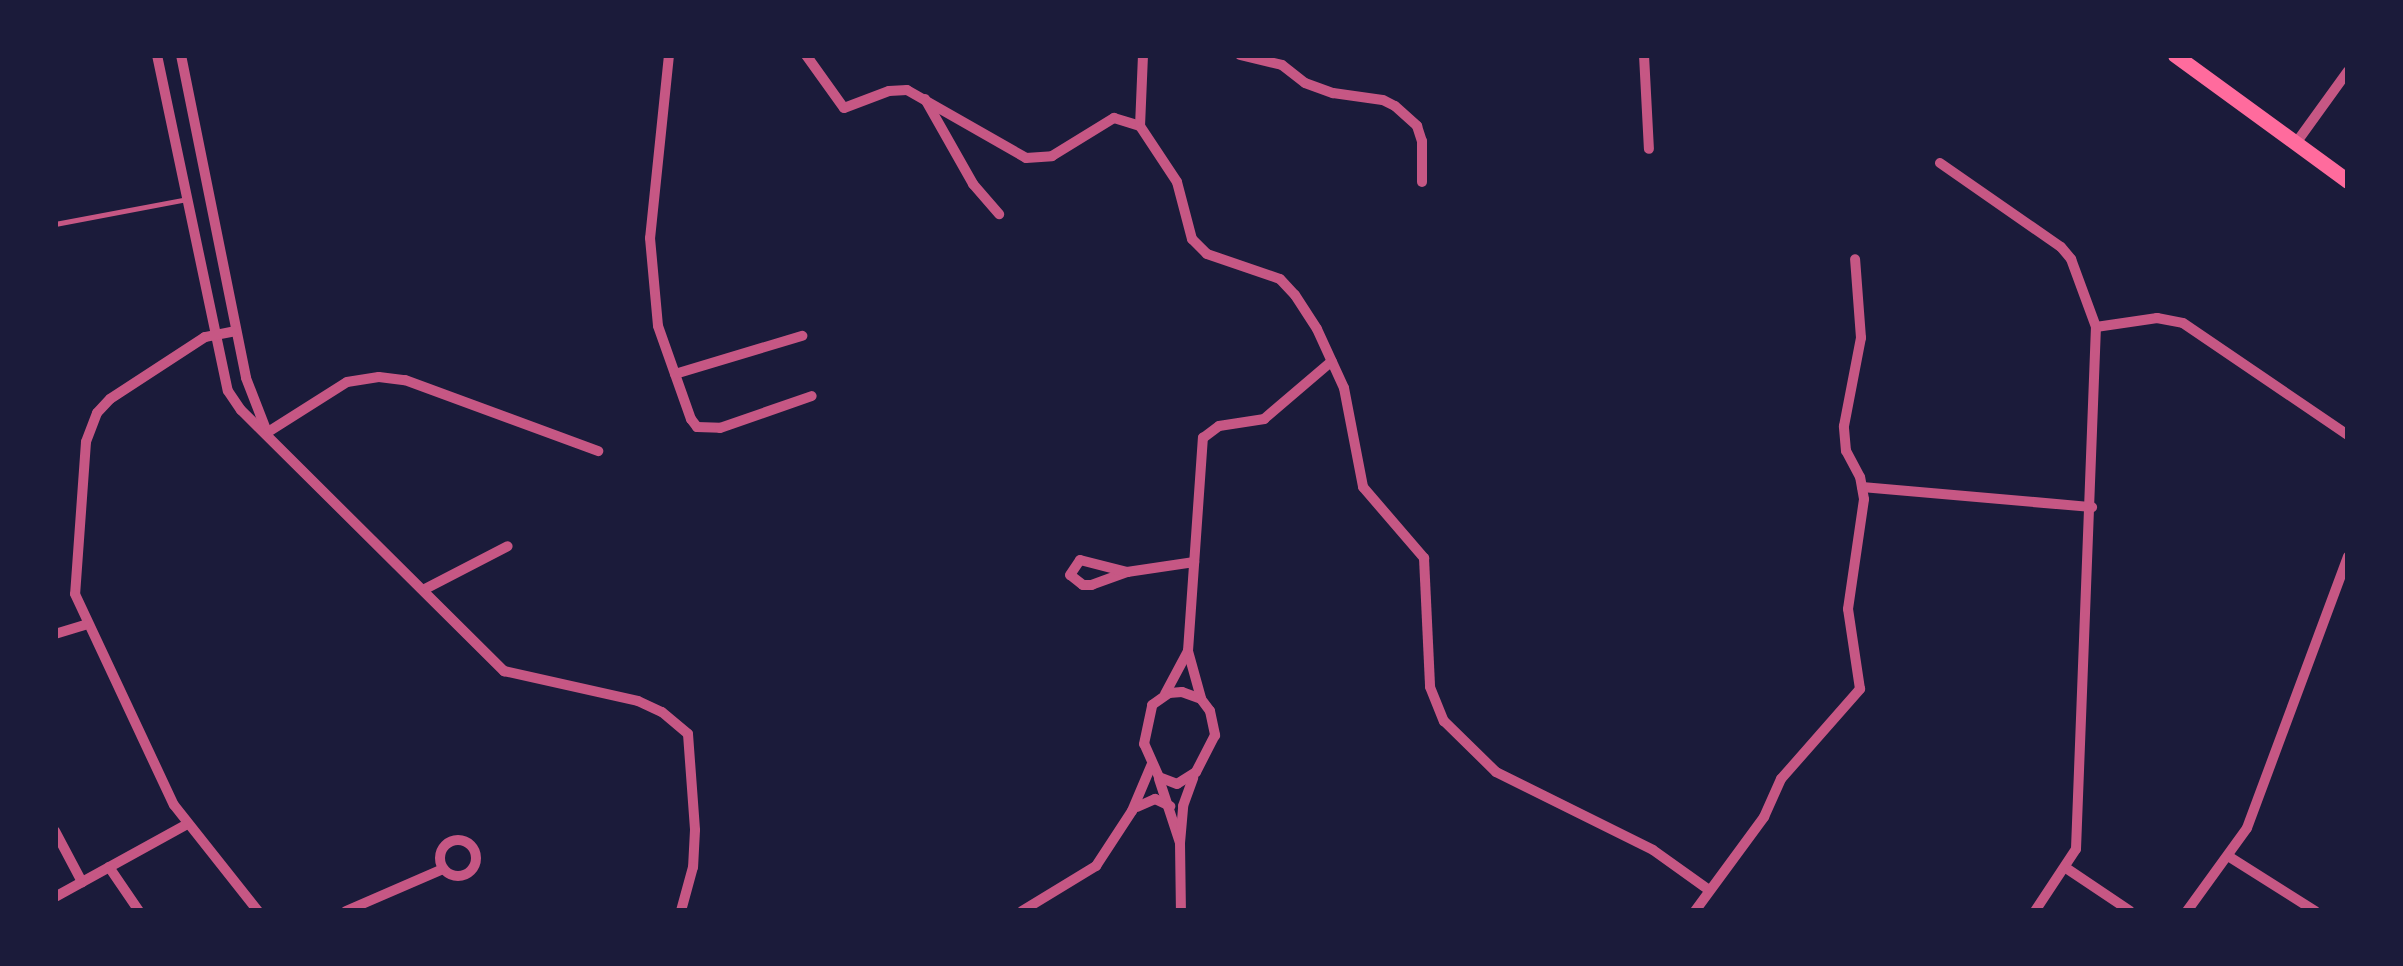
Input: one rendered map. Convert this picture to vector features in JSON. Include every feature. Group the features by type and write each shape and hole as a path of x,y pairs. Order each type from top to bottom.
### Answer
{"main road":[{"path":"2175,55 2348,181"}],"street":[{"path":"157,55 228,391 241,410 268,432 504,671 638,701 662,712 688,734 695,830 693,867 681,911"},
{"path":"181,55 246,378 268,432"},
{"path":"668,55 650,238 658,326 690,418 707,429 812,396"},
{"path":"806,55 844,108 897,89 924,98 1026,158 1052,156 1114,118 1140,126"},
{"path":"1143,55 1140,126 1177,182 1198,247 1280,279 1307,312 1332,361 1352,414 1362,488 1424,558 1430,687 1444,721 1496,772 1653,850 1709,890"},
{"path":"1240,55 1282,65 1305,82 1333,93 1383,100 1395,106 1417,126 1422,141 1422,182"},
{"path":"1644,55 1649,149"},
{"path":"2296,143 2348,70"},
{"path":"924,98 973,184 999,214"},
{"path":"1940,163 2061,247 2071,259 2096,327 2076,842 2066,868 2035,911"},
{"path":"1694,911 1764,817 1782,779 1860,689 1848,609 1864,514 1862,487 1846,451 1844,426 1862,327 1855,259"},
{"path":"2096,327 2157,318 2183,323 2348,435"},
{"path":"236,331 214,333 110,399 89,428 75,594 85,624 187,824 258,911"},
{"path":"676,374 802,336"},
{"path":"1181,911 1183,806 1215,735 1188,652 1202,438 1219,426 1264,418 1332,361"},
{"path":"268,432 346,382 379,377 405,380 598,451"},
{"path":"1862,487 2092,507"},
{"path":"426,589 508,546"},
{"path":"2187,911 2248,828 2348,556"},
{"path":"1128,572 1080,560 1070,575 1083,585 1092,585 1128,572 1194,562"},
{"path":"55,634 85,624"},
{"path":"1180,842 1144,744 1152,705 1164,695 1188,652"},
{"path":"1164,695 1182,692 1201,699"},
{"path":"1154,770 1177,784 1196,772"},
{"path":"1022,911 1090,871 1132,811 1154,770"},
{"path":"1132,811 1155,798 1170,807"},
{"path":"55,896 187,824"},
{"path":"55,831 82,882"},
{"path":"2228,856 2315,911"},
{"path":"110,866 138,911"},
{"path":"2066,868 2130,911"},
{"path":"346,911 443,869"}],"lane":[{"path":"55,224 187,199"}]}
